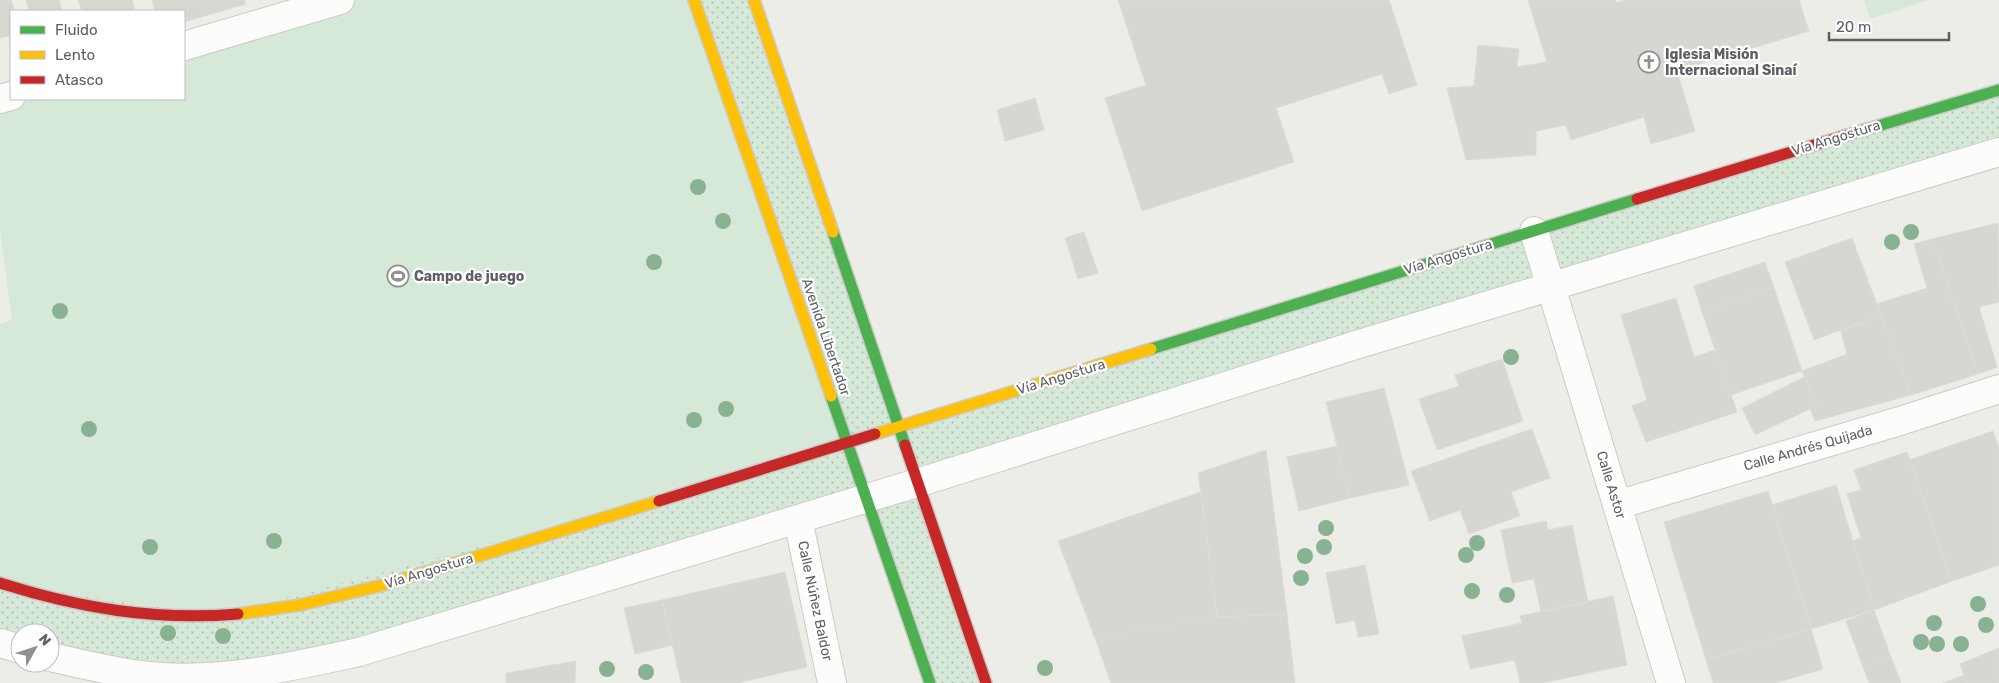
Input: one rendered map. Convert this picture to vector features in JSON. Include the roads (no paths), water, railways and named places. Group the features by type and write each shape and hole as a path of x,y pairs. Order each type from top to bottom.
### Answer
{"street":[{"path":"185,46 340,0"},
{"name":"Avenida Libertador","path":"694,0 930,683"},
{"path":"754,0 986,683"},
{"name":"Vía Angostura","path":"0,583 36,595 87,607 128,613 181,617 270,610 333,598 416,576 1809,146 1999,90"},
{"path":"60,659 161,677 218,678 275,671 359,652 917,483 1551,286 1999,152"},
{"name":"Calle Astor","path":"1534,231 1671,683"},
{"name":"Calle Andrés Quijada","path":"1617,505 1900,421 1999,389"},
{"name":"Calle Núñez Baldor","path":"798,519 832,683"}],"place":[{"name":"Iglesia Misión Internacional Sinaí","path":"1649,62"},
{"name":"Campo de juego","path":"398,276"}]}
